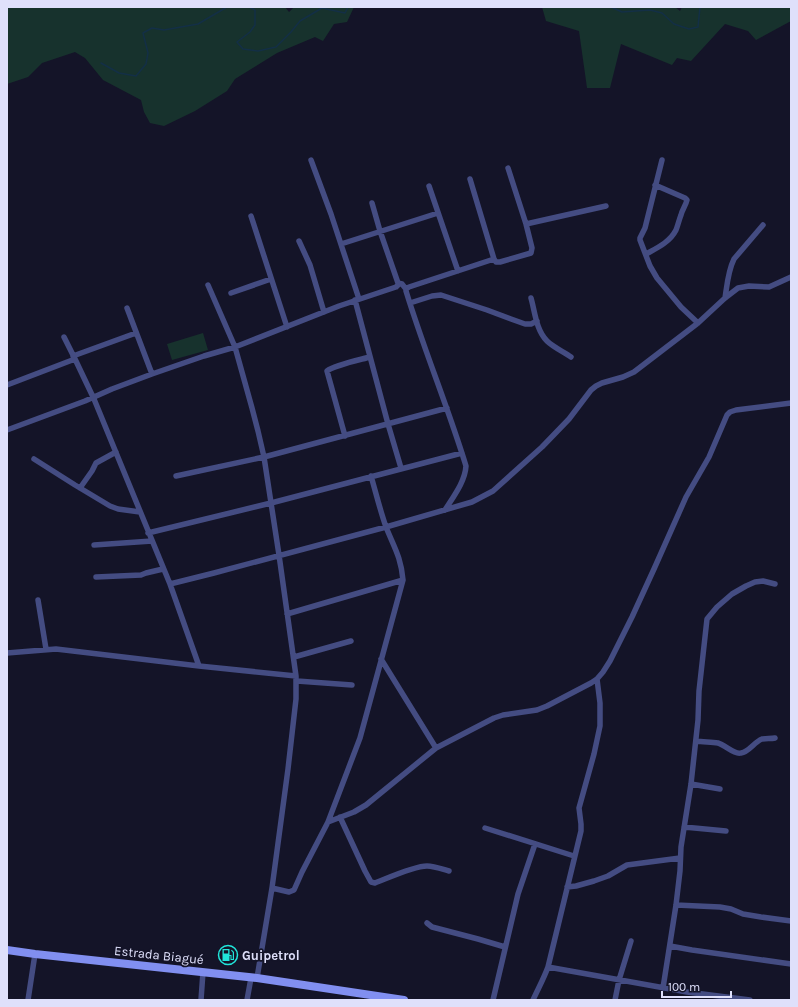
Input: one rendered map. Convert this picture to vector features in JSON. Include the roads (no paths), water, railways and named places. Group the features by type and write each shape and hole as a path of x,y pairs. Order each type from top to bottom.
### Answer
{"main road":[{"name":"Estrada Biagué","path":"7,950 254,978 404,1000"}],"street":[{"path":"311,160 341,244 357,299 370,357 401,468"},
{"path":"662,160 645,228 640,238 641,244 661,284 681,307 698,323"},
{"path":"470,179 494,259 496,262 500,262 531,253 532,248 508,168"},
{"path":"646,254 666,242 671,237 676,230 682,211 687,202 685,198 655,185"},
{"path":"429,186 458,271"},
{"path":"372,203 398,283 402,284 406,289 466,466 465,474 460,485 445,510"},
{"path":"526,224 606,206"},
{"path":"341,244 438,213"},
{"path":"251,216 286,327"},
{"path":"725,298 729,272 734,259 763,225"},
{"path":"299,242 310,265 324,312"},
{"path":"406,289 494,259"},
{"path":"170,584 386,527 472,502 493,491 547,442 569,419 591,390 596,386 629,375 698,323 738,288 748,286 770,287 791,277"},
{"path":"231,294 271,279"},
{"path":"7,430 86,401 152,374 235,347 357,299 392,289 398,285 398,283"},
{"path":"208,285 235,347 264,457 288,614 296,678 295,710 272,888 254,978 247,1000"},
{"path":"410,303 432,296 441,295 525,324 531,324 537,321"},
{"path":"531,298 542,335 548,342 571,357"},
{"path":"127,308 152,374"},
{"path":"7,385 136,333"},
{"path":"64,337 93,397 116,452 170,584 199,666"},
{"path":"345,436 327,371 335,367 370,357"},
{"path":"328,822 360,809 370,803 436,748 494,718 503,715 537,710 547,706 597,679 610,661 632,617 686,498 709,457 727,415 736,410 791,403"},
{"path":"176,476 264,457 447,408"},
{"path":"80,488 96,463 116,452"},
{"path":"148,533 271,503 462,453"},
{"path":"34,459 114,508 140,512"},
{"path":"272,888 289,892 294,890 328,822 360,738 402,580 400,562 386,527 371,476"},
{"path":"94,545 152,541"},
{"path":"96,577 142,575 163,569"},
{"path":"288,614 402,580"},
{"path":"664,988 691,784 707,619 727,598 746,586 755,582 763,581 775,584"},
{"path":"38,600 46,649"},
{"path":"294,657 351,641"},
{"path":"7,652 56,648 352,685"},
{"path":"380,659 436,748"},
{"path":"533,1000 548,967 581,831 579,813 580,804 588,778 600,726 600,703 597,679"},
{"path":"696,741 718,744 740,754 744,753 763,739 775,738"},
{"path":"691,784 720,789"},
{"path":"340,817 371,882 375,883 415,868 425,866 449,871"},
{"path":"484,828 574,856"},
{"path":"684,828 726,831"},
{"path":"493,1000 518,894 535,844"},
{"path":"567,887 594,881 608,876 627,866 680,858"},
{"path":"676,905 720,907 749,915 791,921"},
{"path":"428,924 432,927 505,947"},
{"path":"615,1000 619,980 631,941"},
{"path":"670,946 791,964"},
{"path":"28,1000 35,954"},
{"path":"548,967 686,992 750,1000"},
{"path":"201,1000 203,972"}],"waterway":[{"path":"101,63 119,73 136,76 146,64 148,53 143,33 152,28 164,30 198,24 227,7"},
{"path":"249,7 255,10 255,25 250,32 237,42 243,49 258,51 276,47 300,21 322,8 345,13 348,7"},
{"path":"611,7 622,12 650,10 662,13 674,24 689,29 698,27 700,7"}],"place":[{"name":"Guipetrol","path":"228,955"}]}
